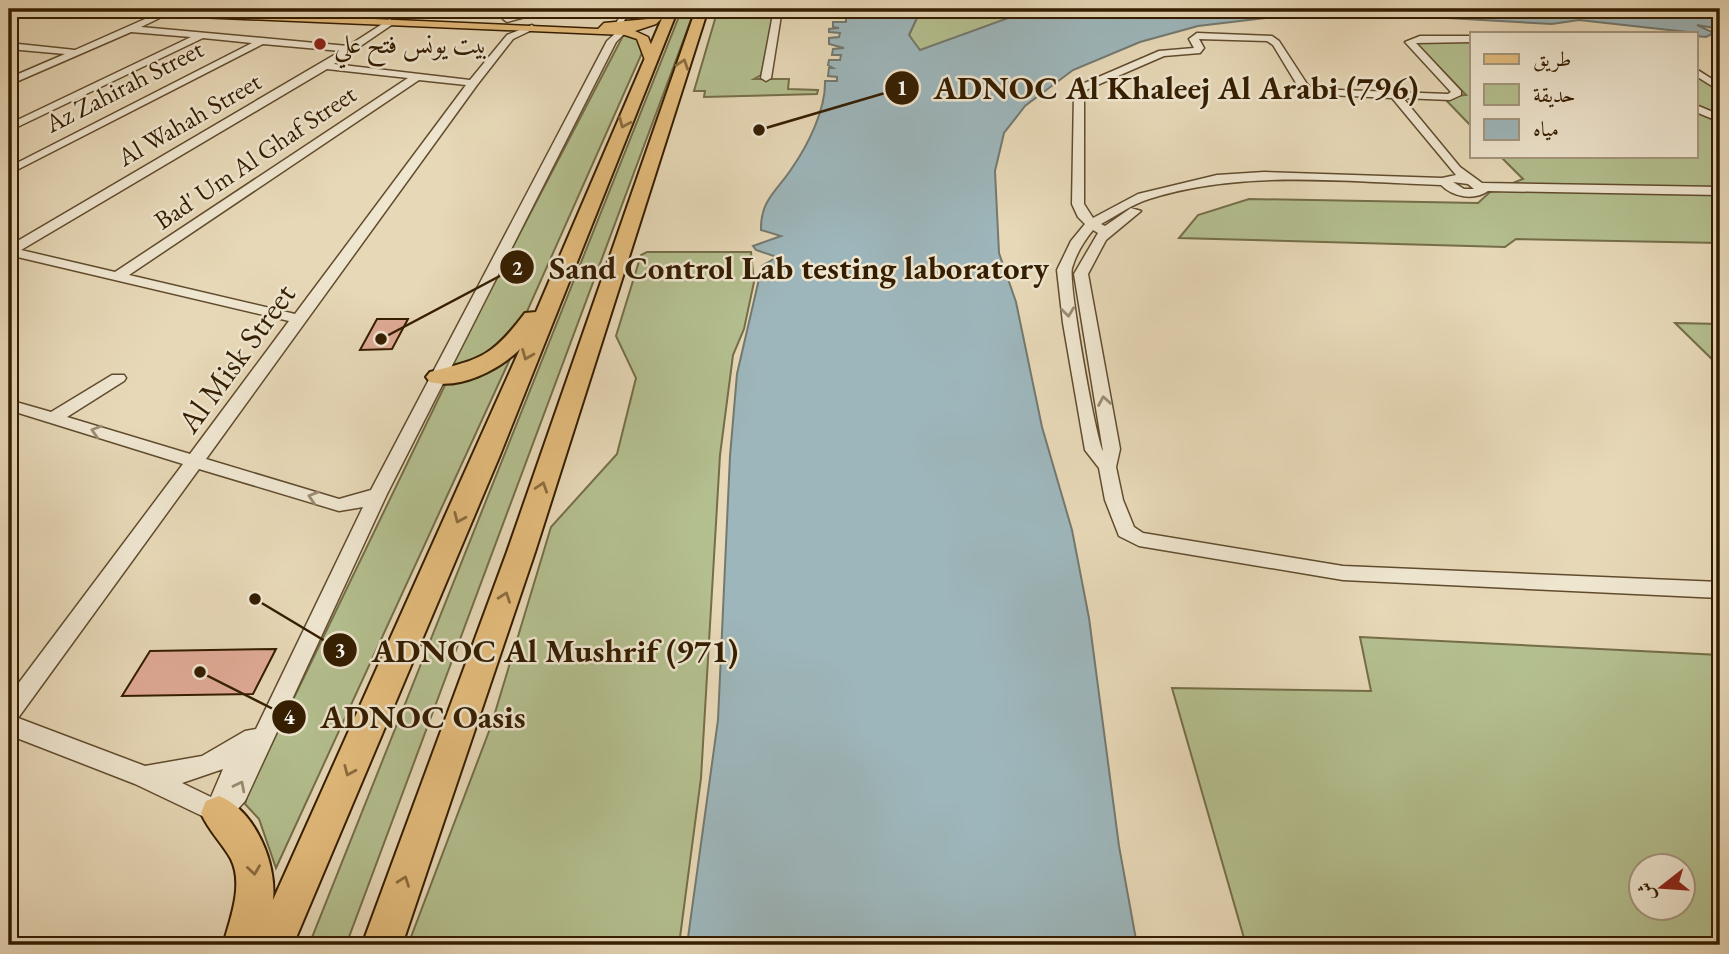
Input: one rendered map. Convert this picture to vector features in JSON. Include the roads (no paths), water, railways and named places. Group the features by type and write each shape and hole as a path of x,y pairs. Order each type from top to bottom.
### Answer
{"highway":[{"path":"273,945 486,455 673,9"},
{"path":"382,945 521,552 702,9"},
{"path":"438,377 482,369 505,354 556,285"},
{"path":"219,813 246,846 256,877 254,907 243,945"}],"main road":[{"path":"79,9 251,13 508,28 527,18 619,29 642,37 651,60"},
{"path":"251,13 265,9 352,11 508,28"},
{"path":"619,29 652,22 665,9"}],"street":[{"path":"9,725 143,776 219,813 222,798 246,753 263,734 378,494 629,9"},
{"path":"766,78 778,9"},
{"path":"9,82 166,13"},
{"path":"508,28 527,18"},
{"name":"Al Wahah Street","path":"10,251 325,66 390,22"},
{"name":"Al Misk Street","path":"9,713 473,83 508,28"},
{"path":"131,29 349,49"},
{"path":"9,128 201,36"},
{"path":"1104,232 1084,218 1078,204 1079,93 1084,87 1163,53 1196,51 1199,48 1195,39 1197,36 1269,38 1276,43 1306,90 1450,97 1457,94 1410,44 1411,40 1470,39"},
{"name":"Az Zahirah Street","path":"9,171 260,42"},
{"path":"10,47 76,52"},
{"path":"325,66 473,83"},
{"path":"1698,73 1720,88"},
{"name":"Bad' Um Al Ghaf Street","path":"118,276 417,77"},
{"path":"1390,96 1449,183"},
{"path":"1390,96 1456,169 1477,184"},
{"path":"1698,109 1720,119"},
{"path":"1720,191 1264,176 1217,179 1142,197 1091,224 1077,240 1064,270 1070,323 1093,450 1107,467 1120,519 1126,531 1139,539 1343,573 1720,590"},
{"path":"1107,467 1112,449 1081,274 1091,248 1104,232 1133,212 1193,191 1268,184 1449,183"},
{"path":"10,251 298,319"},
{"path":"54,418 118,379"},
{"path":"9,405 339,505 361,502 378,494"},
{"path":"143,776 163,776 207,765 263,734"}],"water":[{"path":"844,9 921,9 909,35 920,50 1033,9 1720,9 1720,29 1697,25 1714,33 1706,37 1698,36 1698,32 1579,20 1552,24 1325,11 1198,26 1140,42 1073,70 1025,106 1004,133 995,171 999,253 1016,302 1042,427 1072,530 1089,618 1119,846 1137,945 687,945 718,720 730,456 737,374 762,266 777,257 756,250 753,246 781,236 761,230 763,211 810,138 823,103 825,81 837,81 837,77 828,76 829,68 833,68 828,65 829,60 840,60 841,55 832,55 833,49 844,48 829,44 829,38 839,37 840,33 829,32 829,29 839,28 833,27 833,22 846,22 846,17 840,16 840,13 845,13"}],"place":[{"name":"بيت يونس فتح علي","path":"320,44"},
{"name":"ADNOC Al Khaleej Al Arabi (796)","path":"759,130"},
{"name":"Sand Control Lab testing laboratory","path":"381,339"},
{"name":"ADNOC Al Mushrif (971)","path":"255,599"},
{"name":"ADNOC Oasis","path":"200,672"}]}
